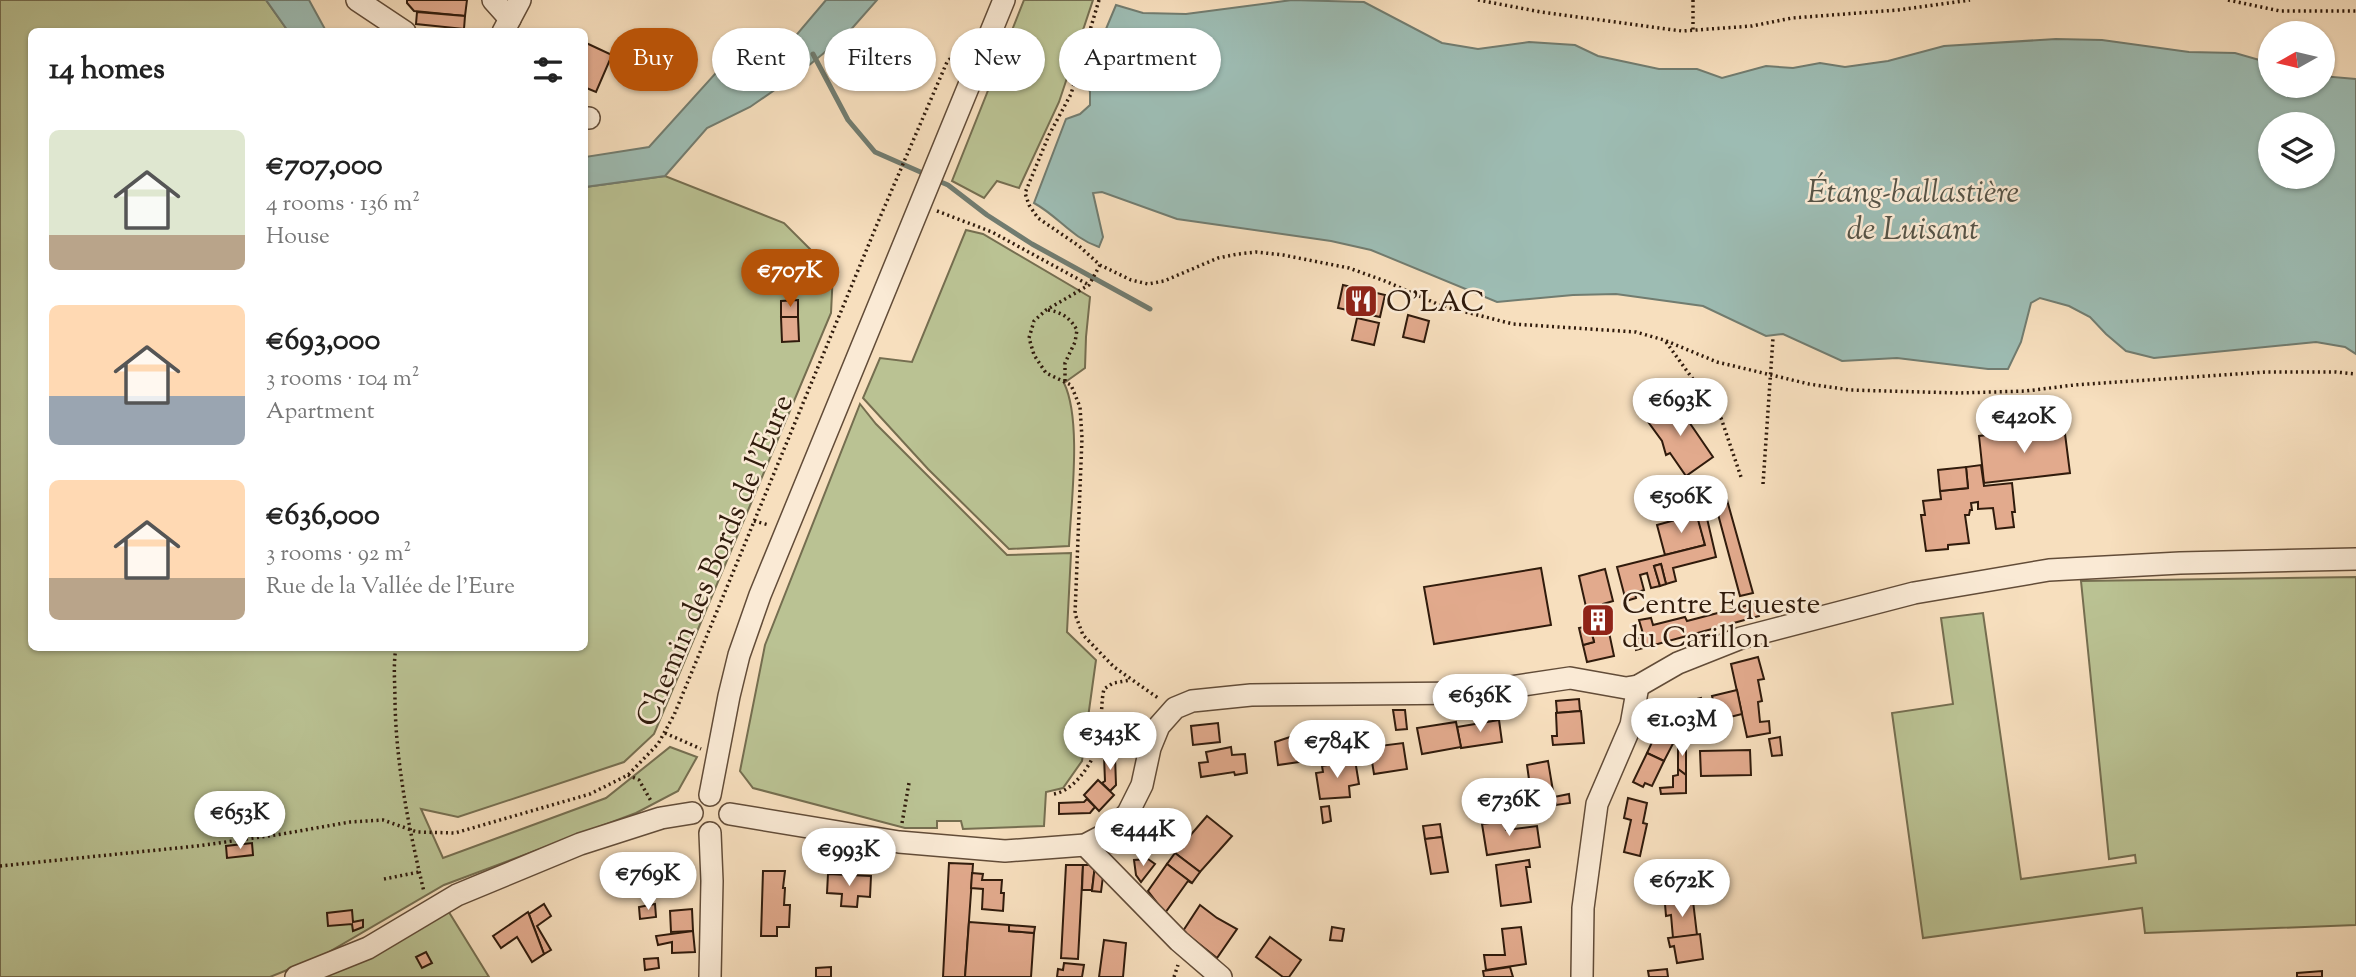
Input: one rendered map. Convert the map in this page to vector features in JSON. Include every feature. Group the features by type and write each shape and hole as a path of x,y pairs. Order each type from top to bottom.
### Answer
{"street":[{"path":"357,0 399,28"},
{"path":"493,0 506,25"},
{"path":"506,25 520,0"},
{"path":"710,795 736,669 760,595 1004,0"},
{"path":"730,814 899,842 1005,851 1085,845 1110,832 1128,813 1142,785 1158,726 1175,708 1192,701 1251,695 1471,693 1570,678 1626,688 1638,687 1678,663 1741,638 1914,593 2049,570 2180,563 2356,559"},
{"path":"1582,977 1583,908 1597,804 1631,725 1638,687"},
{"path":"710,795 726,803 730,814 726,826 710,833 695,825 692,813 699,799 710,795"},
{"path":"296,977 368,948 457,895 580,844 661,817 692,813"},
{"path":"710,833 710,977"},
{"path":"1085,845 1179,942 1221,977"}],"path":[{"path":"1099,0 1071,94 1049,135 1025,193 1038,218 1079,246 1100,265 1132,280 1148,284 1164,281 1218,258 1238,254 1256,252 1283,255 1349,268 1442,306 1513,324 1636,332 1664,340 1717,362 1809,384 1850,390 1959,393 2026,391 2074,385 2266,372 2356,374"},
{"path":"1478,0 1602,21 1682,31 1752,26 1792,18 1909,9 1970,0"},
{"path":"1693,0 1693,31"},
{"path":"2228,0 2280,11 2356,11"},
{"name":"Chemin des Bords de l'Eure","path":"0,866 197,846 350,822 383,820 417,832 455,833 590,794 628,775 658,744 674,715 950,59"},
{"path":"948,215 992,232 1089,285"},
{"path":"1100,265 1089,285 1046,310 1034,321 1029,338 1034,355 1046,373 1071,385 1080,407 1082,438 1076,614 1079,628 1114,667 1175,708"},
{"path":"1046,310 1070,319 1077,330 1075,342 1065,363 1065,381"},
{"path":"1763,484 1773,338"},
{"path":"1664,340 1721,418 1741,477"},
{"path":"396,651 395,725 402,783 419,872 424,892 433,909"},
{"path":"1054,794 1064,792 1075,782 1093,757 1099,741 1104,689 1113,683 1131,680"},
{"path":"628,775 639,780 661,817"},
{"path":"900,832 909,783"},
{"path":"384,879 419,872"}],"green space":[{"path":"0,0 266,0 286,28 28,28 28,651 588,651 588,187 665,176 784,223 833,272 831,313 654,734 624,762 458,817 421,809 443,858 606,798 670,747 697,757 678,791 636,813 444,885 310,963 270,977 0,977"},
{"path":"1024,0 1093,0 1084,28 1059,28 1059,91 1063,91 1019,188 997,181 984,198 952,181 988,91 1045,91 1045,28 1013,28"},
{"path":"966,230 983,234 1090,297 1085,368 1064,383 1073,418 1074,439 1069,546 1009,549 928,469 863,398 880,358 912,362"},
{"path":"860,404 876,424 1007,555 1071,553 1067,632 1096,660 1082,761 1063,788 1046,792 1044,826 963,829 961,821 937,821 937,828 905,828 753,788 740,771 765,645"},
{"path":"2356,577 2356,925 2145,933 2142,908 1923,938 1892,713 1953,704 1941,618 1983,613 2021,879 2136,863 2135,855 2109,859 2081,581"},
{"path":"447,909 489,977 317,977"}],"water":[{"path":"266,0 309,0 324,28 286,28"},
{"path":"826,0 877,0 852,28 824,28 824,53 810,64 810,28 802,28"},
{"name":"Étang-ballastière de Luisant","path":"1292,0 1364,2 1442,43 1478,49 1529,42 1575,45 1598,56 1659,69 1697,69 1722,78 1766,66 1793,68 1820,63 1845,67 1888,61 1944,46 2056,39 2102,40 2189,52 2235,53 2258,60 2258,98 2335,98 2335,77 2356,79 2356,354 2345,347 2316,342 2154,358 2126,351 2090,317 2069,306 2040,298 2031,303 2021,342 2008,369 1897,358 1842,361 1783,334 1766,336 1703,306 1616,294 1497,302 1371,250 1331,241 1177,219 1102,192 1093,193 1103,237 1099,247 1073,233 1034,203 1066,119 1080,114 1090,105 1090,91 1221,91 1221,28 1106,28 1116,5 1143,13 1186,14"},
{"path":"712,77 712,91 773,91 750,107 707,128 665,176 588,187 588,157 649,147"}],"building":[{"path":"407,0 467,0 465,16 414,11 407,3"},
{"path":"417,12 465,16 464,28 416,24"},
{"path":"588,44 609,54 609,62 596,92 588,89"},
{"name":"O'LAC","path":"1343,285 1385,295 1380,317 1338,308"},
{"path":"798,300 798,317 781,317 781,301"},
{"path":"1408,315 1429,321 1424,342 1403,337"},
{"path":"781,317 798,317 799,341 782,342"},
{"path":"1357,318 1379,323 1374,345 1352,340"},
{"path":"1674,400 1713,457 1686,476 1670,453 1666,455 1662,441 1646,419"},
{"path":"2064,426 2070,473 1984,483 1979,436"},
{"path":"1981,465 1984,486 2012,483 2014,527 1996,529 1993,508 1978,509 1978,502 1971,503 1972,510 1969,515 1965,515 1969,543 1926,551 1921,515 1925,515 1923,501 1941,499 1940,491 1968,488 1966,467"},
{"path":"1966,467 1968,488 1940,491 1938,470"},
{"path":"1727,500 1753,593 1740,596 1715,503"},
{"path":"1697,514 1705,545 1665,555 1657,525"},
{"path":"1706,514 1716,557 1673,568 1676,581 1666,584 1661,564 1654,566 1660,586 1651,588 1647,573 1640,575 1644,590 1635,593 1636,598 1626,601 1617,567 1705,545 1697,516"},
{"path":"1661,564 1666,584 1660,586 1654,566"},
{"path":"1541,568 1551,625 1434,644 1424,587"},
{"name":"Centre Equeste du Carillon","path":"1605,569 1613,601 1603,604 1614,656 1587,662 1583,645 1594,642 1579,576"},
{"path":"1756,603 1759,616 1636,650 1634,639 1644,637 1639,620 1651,618 1653,625 1685,617 1687,621"},
{"path":"1590,626 1594,642 1583,645 1579,628"},
{"path":"1758,657 1764,679 1758,680 1762,701 1758,702 1760,722 1769,721 1770,733 1747,737 1731,664"},
{"path":"1737,690 1742,714 1718,720 1712,696"},
{"path":"1701,698 1707,722 1682,728 1676,704"},
{"path":"1579,699 1580,711 1557,713 1556,701"},
{"path":"1393,710 1405,710 1407,729 1396,730"},
{"path":"1581,711 1584,743 1553,745 1552,736 1557,736 1556,713"},
{"path":"1678,711 1682,727 1672,729 1668,714"},
{"path":"1499,720 1502,742 1461,748 1457,727"},
{"path":"1358,722 1360,741 1346,743 1343,724"},
{"path":"1456,722 1461,747 1422,754 1417,728"},
{"path":"1218,723 1220,742 1193,745 1191,726"},
{"path":"1660,725 1678,734 1664,761 1647,753"},
{"path":"1293,736 1294,739 1302,738 1306,761 1278,765 1275,742"},
{"path":"1780,737 1782,755 1772,756 1769,739"},
{"path":"1379,742 1380,746 1403,743 1407,769 1374,774 1369,743"},
{"path":"1678,743 1686,743 1686,775 1678,769"},
{"path":"1231,747 1232,755 1245,754 1247,773 1235,775 1234,772 1201,777 1199,763 1208,762 1206,752"},
{"path":"1750,750 1751,775 1701,776 1700,751"},
{"path":"1647,753 1664,761 1652,786 1645,783 1643,787 1633,782"},
{"path":"1104,756 1115,756 1116,785 1110,791 1102,783 1105,781"},
{"path":"1355,760 1359,784 1349,786 1350,797 1320,799 1316,773 1323,772 1322,766"},
{"path":"1548,761 1554,797 1532,801 1527,765"},
{"path":"1678,769 1686,775 1686,793 1661,794 1660,788 1673,787 1673,776 1678,775"},
{"path":"1098,780 1114,795 1099,811 1084,795"},
{"path":"1569,794 1570,803 1556,805 1554,797"},
{"path":"1628,798 1647,803 1643,823 1647,824 1640,856 1624,852 1631,820 1624,818"},
{"path":"1087,799 1095,807 1090,813 1059,814 1059,803 1084,802"},
{"path":"1329,806 1331,821 1323,823 1321,807"},
{"path":"1207,816 1232,836 1200,872 1175,853"},
{"path":"1504,821 1506,830 1537,826 1540,847 1487,855 1482,824"},
{"path":"1440,824 1442,837 1425,839 1423,826"},
{"path":"1442,837 1448,872 1431,874 1425,839"},
{"path":"252,843 253,855 227,858 226,846"},
{"path":"1175,853 1200,872 1192,883 1167,864"},
{"path":"1148,859 1155,864 1141,882 1136,875 1134,860"},
{"path":"1529,860 1530,867 1526,867 1531,902 1501,906 1496,865"},
{"path":"949,863 973,864 965,977 943,977"},
{"path":"1167,864 1192,883 1188,881 1165,913 1148,891"},
{"path":"1066,865 1083,865 1078,959 1061,958"},
{"path":"1083,865 1095,865 1092,890 1082,890"},
{"path":"1095,865 1103,876 1101,892 1092,891"},
{"path":"763,871 785,871 784,905 790,905 789,927 777,927 777,936 761,936"},
{"path":"972,873 983,874 982,880 1002,880 1003,911 982,909 983,889 971,888"},
{"path":"828,874 871,876 870,897 858,896 857,907 841,906 842,894 827,893"},
{"path":"1693,901 1697,935 1673,938 1671,915 1666,916 1665,904"},
{"path":"544,904 551,916 537,926 551,950 544,954 529,914"},
{"path":"655,904 656,917 640,919 639,907"},
{"path":"1200,905 1237,929 1217,958 1183,931"},
{"path":"692,909 693,931 671,932 670,911"},
{"path":"352,910 353,922 363,920 363,927 353,931 352,924 328,926 327,913"},
{"path":"528,912 544,954 532,962 517,937 501,948 493,936"},
{"path":"969,922 1009,925 1009,931 1034,933 1031,977 965,977"},
{"path":"1009,925 1035,927 1034,933 1009,931"},
{"path":"1332,927 1344,929 1342,941 1330,940"},
{"path":"1521,927 1526,964 1486,970 1484,955 1505,955 1502,929"},
{"path":"693,931 695,952 672,953 672,942 658,945 656,936"},
{"path":"1700,934 1703,959 1677,963 1674,946 1670,947 1668,938"},
{"path":"1270,937 1301,960 1289,977 1283,977 1256,957"},
{"path":"1104,940 1126,943 1123,977 1099,977"},
{"path":"426,952 432,963 422,968 416,957"},
{"path":"658,958 659,968 645,970 644,959"},
{"path":"1064,963 1084,965 1082,977 1057,977 1058,969 1063,970"},
{"path":"831,967 831,977 816,977 816,968"},
{"path":"1510,967 1513,977 1484,977 1483,971"},
{"path":"1667,969 1668,977 1649,977 1648,971"},
{"path":"2322,971 2322,977 2297,977 2297,973"}],"waterway":[{"path":"813,54 848,120 875,152 925,174"},
{"path":"934,179 948,185 987,215 1032,244 1150,309"}],"place":[{"name":"O'LAC","path":"1361,301"},
{"name":"Centre Equeste du Carillon","path":"1598,620"}]}
